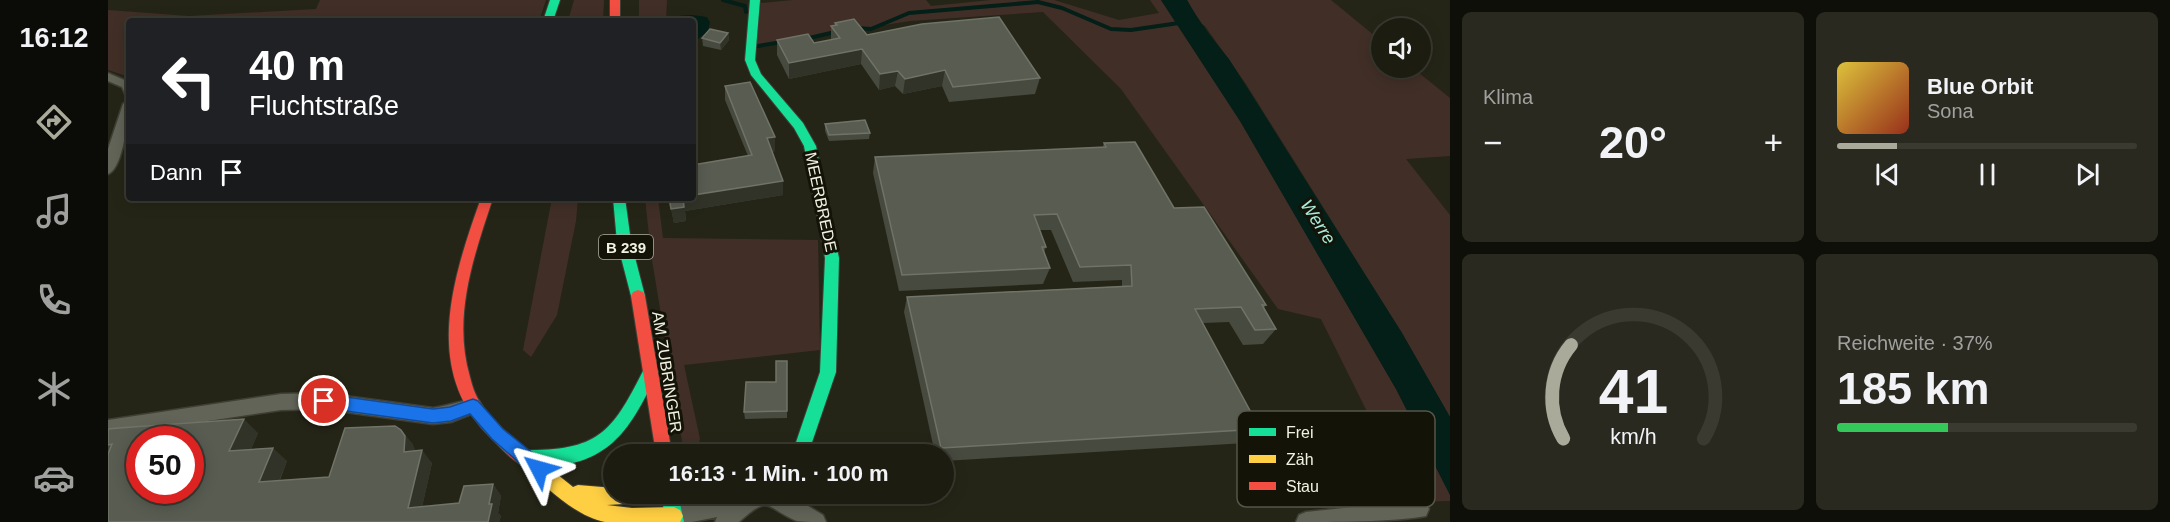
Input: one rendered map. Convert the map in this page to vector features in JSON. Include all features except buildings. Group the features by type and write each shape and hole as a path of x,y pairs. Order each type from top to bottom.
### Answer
{"main road":[{"path":"549,18 555,0"},
{"path":"615,0 615,18"},
{"name":"MEERBREDE","path":"755,0 750,60 756,75 799,126 810,146 832,258 828,372 803,444"},
{"path":"486,201 460,275 454,326 460,372 473,406 497,434 590,508 606,514 627,517 674,519 672,504"},
{"name":"AM ZUBRINGER","path":"619,201 624,242 638,296 661,444"},
{"name":"AM ZUBRINGER","path":"638,242 638,296"},
{"path":"525,458 555,459 576,456 595,447 625,420 650,372"},
{"path":"569,491 603,498"}],"street":[{"path":"108,76 126,85"},
{"path":"108,169 126,113"},
{"path":"108,428 281,402 324,401 433,416 451,414 473,406"},
{"path":"674,519 734,504"},
{"path":"725,522 753,504"},
{"path":"781,504 816,522"},
{"path":"1306,522 1419,509"}],"shaded area":[{"path":"320,0 546,0 540,18 464,16 454,18 126,18 126,76 108,70 108,10 189,16 316,9"},
{"path":"574,0 604,0 603,18 569,18"},
{"path":"639,0 667,0 666,18 639,18"},
{"path":"793,0 926,0 931,6 991,0 1054,0 1119,20 1159,13 1150,0 1161,0 1240,121 1407,411 1367,411 1321,319 1278,309 1121,89 1043,12 910,21 756,45 761,3"},
{"path":"1187,0 1331,0 1371,33 1371,78 1425,78 1450,98 1450,156 1406,159 1450,215 1450,417 1402,333 1246,84 1205,26 1199,22"},
{"path":"551,201 578,201 576,221 557,315 531,357 523,350"},
{"path":"645,201 658,201 663,238 818,240 820,350 684,365 700,439 699,444 683,444 651,254"},
{"path":"1435,466 1450,495 1450,501 1435,501"}],"water":[{"name":"Werre","path":"1161,0 1187,0 1206,30 1229,59 1402,333 1450,417 1450,495 1435,466 1435,411 1407,411 1240,121"},
{"path":"678,16 707,17 710,22 708,31 696,41 696,18 676,18"}],"waterway":[{"path":"723,0 745,6 746,12"},
{"path":"857,28 871,29 909,13 1038,2 1062,8 1111,29 1131,30 1179,23"},
{"path":"805,39 835,32"},
{"path":"758,46 782,42"}],"traffic: fast":[{"path":"549,18 555,0"},
{"path":"755,0 750,60 756,75 799,126 810,146 832,258 828,372 803,444"},
{"path":"619,201 624,242 638,296"},
{"path":"525,458 572,456 590,450 604,441 617,429 628,413 650,372"},
{"path":"672,504 675,522"}],"traffic: slow":[{"path":"526,459 554,482 597,511 624,516 674,516"},
{"path":"578,493 603,497"}],"traffic: jam":[{"path":"615,0 615,18"},
{"path":"486,201 464,267 459,291 455,338 458,362 474,407 491,428 526,459"},
{"path":"638,296 662,444"}],"route":[{"path":"324,401 433,416 451,414 473,406 497,434 539,469"}]}
